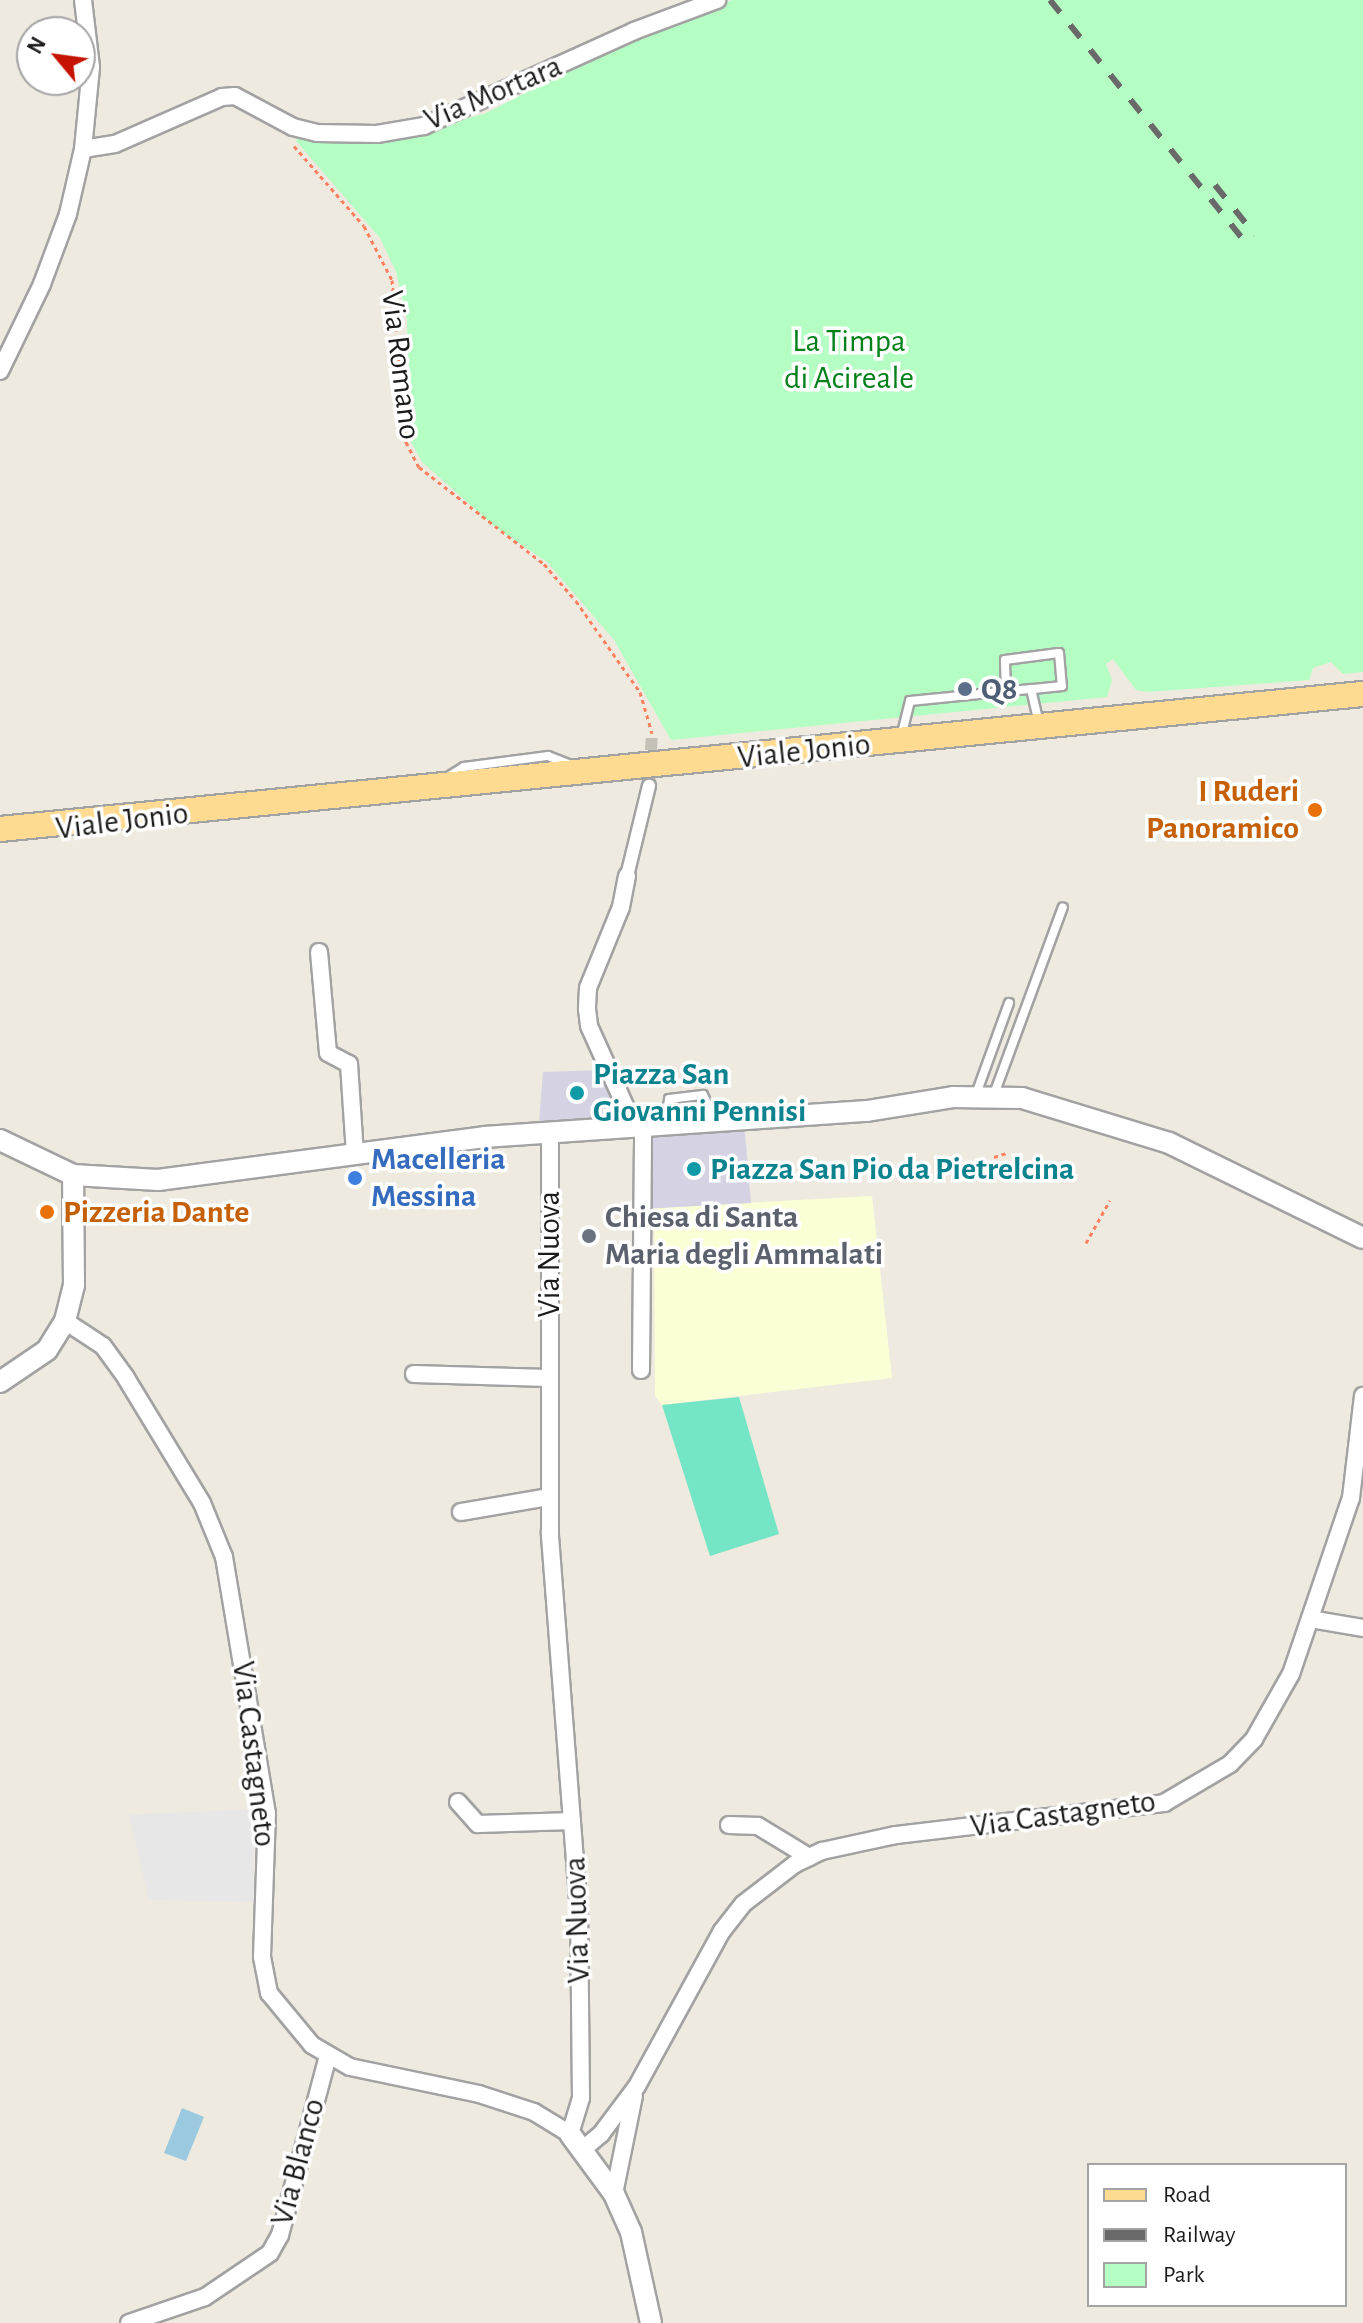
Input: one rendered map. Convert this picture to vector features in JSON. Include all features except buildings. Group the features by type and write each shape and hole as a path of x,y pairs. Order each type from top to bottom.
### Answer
{"main road":[{"name":"Viale Jonio","path":"0,829 593,773 1363,694"},
{"name":"Viale Jonio","path":"0,837 245,806"}],"street":[{"path":"0,371 42,284 68,214 83,149 91,67 83,0"},
{"name":"Via Mortara","path":"83,149 115,144 222,97 235,96 293,127 377,134 424,126 634,31 717,0"},
{"path":"641,1370 639,1128 589,1026 587,1009 588,988 621,907 649,786"},
{"path":"319,952 328,1053 349,1064 355,1155"},
{"path":"0,1140 73,1175 158,1180 550,1131 716,1123 984,1098 1022,1098 1120,1125 1363,1238"},
{"name":"Via Nuova","path":"550,1131 549,1497 579,1913 581,2098 576,2142"},
{"path":"0,1382 47,1350 65,1321 74,1286 73,1175"},
{"name":"Via Castagneto","path":"65,1321 103,1346 126,1378 214,1529 235,1614 267,1813 262,1977 291,2022 328,2056 350,2067 424,2080 520,2107 576,2142"},
{"path":"414,1374 548,1378"},
{"name":"Via Castagneto","path":"637,2086 722,1931 767,1882 809,1857 896,1835 1164,1803 1230,1764 1254,1739 1291,1674 1351,1498 1363,1396"},
{"path":"461,1512 549,1497"},
{"path":"1310,1619 1363,1628"},
{"path":"458,1802 478,1824 572,1821"},
{"path":"729,1825 758,1826 809,1857"},
{"name":"Via Blanco","path":"129,2323 205,2297 270,2253 280,2235 328,2056"},
{"path":"637,2086 601,2134 576,2142 614,2194 631,2232 651,2323"},
{"path":"614,2194 637,2086"}],"lane":[{"path":"900,741 910,701 1062,686 1059,653 1005,660 1006,691"},
{"path":"1031,689 1041,727"},
{"path":"984,1098 1063,907"},
{"path":"984,1098 1009,1003"},
{"path":"665,1126 669,1099 703,1095 716,1123"}],"path":[{"name":"Via Romano","path":"293,127 289,140 364,226 392,280 406,442 419,467 493,529 544,564 576,601 640,692 652,733"},
{"path":"994,1157 1009,1152"},
{"path":"1086,1243 1110,1200"}],"shaded area":[{"name":"Piazza San Giovanni Pennisi","path":"602,1070 627,1128 539,1123 543,1072"},
{"name":"Piazza San Pio da Pietrelcina","path":"744,1121 751,1203 642,1209 643,1127"},
{"path":"872,1196 892,1378 662,1405 655,1396 654,1208"},
{"path":"253,1809 254,1902 149,1900 129,1815"}],"green space":[{"name":"La Timpa di Acireale","path":"732,0 1363,0 1363,672 1343,674 1331,662 1313,668 1309,680 1148,692 1136,690 1113,659 1106,664 1112,680 1107,697 671,740 614,640 547,562 495,527 422,462 410,440 407,320 396,272 380,238 296,141 299,134 440,125 484,114 635,37"},
{"path":"739,1397 779,1534 710,1556 662,1405"}],"water":[{"path":"182,2108 204,2117 186,2161 164,2153"}],"tunnel":[{"path":"649,786 652,733"}],"railway":[{"path":"1050,0 1246,243"},
{"path":"1215,185 1255,235"}],"place":[{"name":"Q8","path":"965,689"},
{"name":"I Ruderi Panoramico","path":"1315,810"},
{"name":"Piazza San Giovanni Pennisi","path":"577,1093"},
{"name":"Piazza San Pio da Pietrelcina","path":"694,1169"},
{"name":"Macelleria Messina","path":"355,1178"},
{"name":"Pizzeria Dante","path":"47,1212"},
{"name":"Chiesa di Santa Maria degli Ammalati","path":"589,1236"}]}
